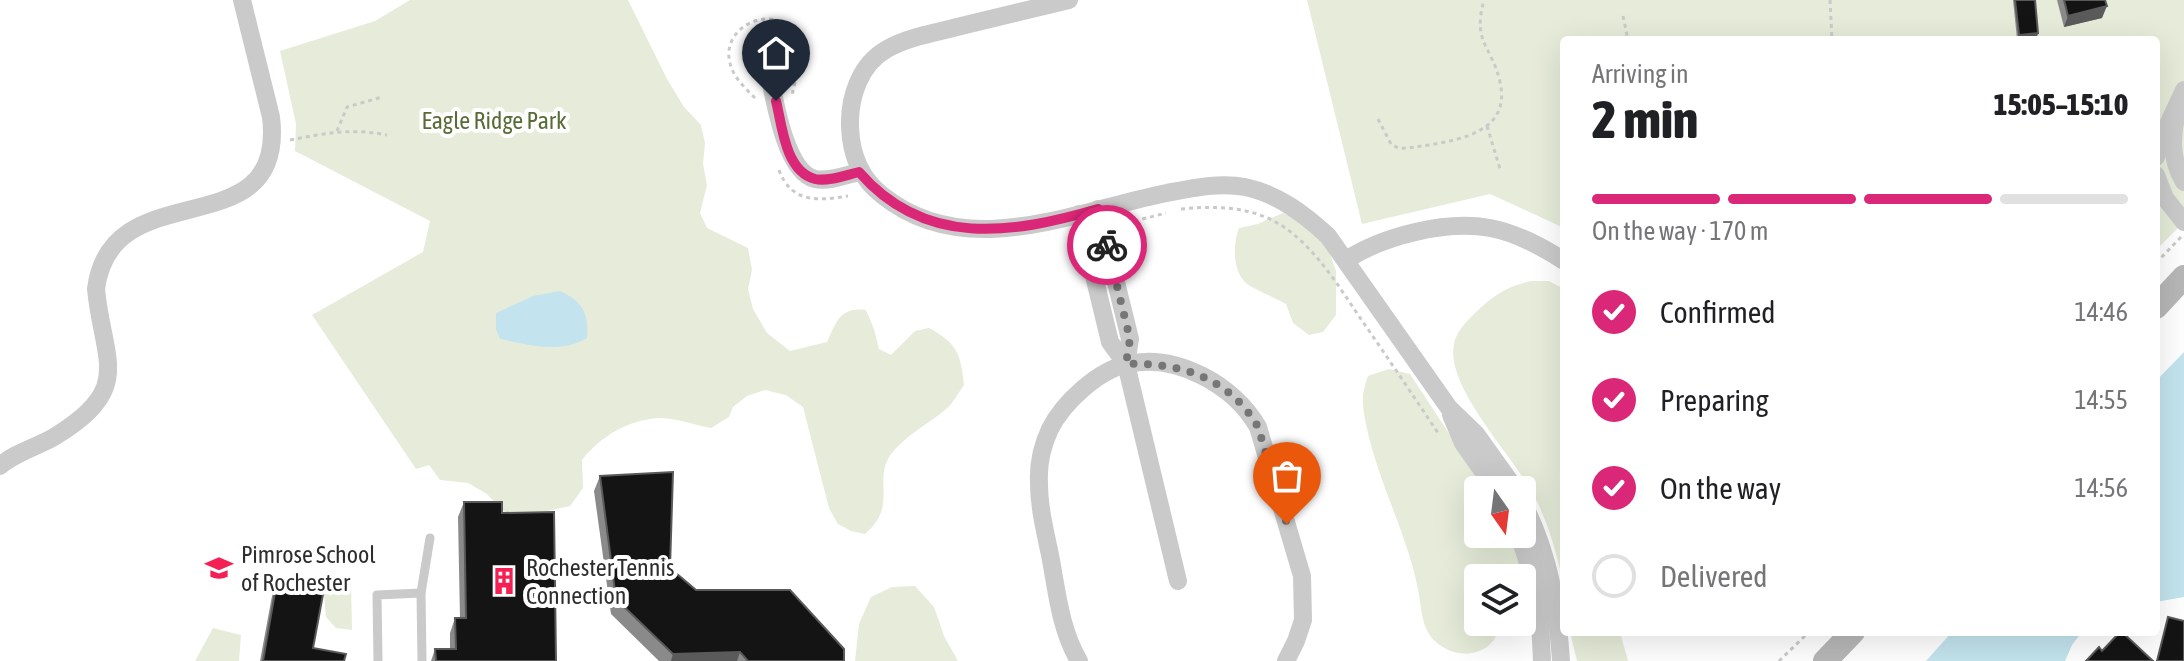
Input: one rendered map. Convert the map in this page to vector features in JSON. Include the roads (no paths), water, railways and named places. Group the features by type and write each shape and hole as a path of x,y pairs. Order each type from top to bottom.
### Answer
{"main road":[{"path":"2160,303 2184,277"},
{"path":"1825,661 1849,636"}],"street":[{"path":"1,463 67,429 105,390 110,369 96,289 113,245 138,225 222,202 239,194 264,169 273,137 271,117 242,0"},
{"path":"1069,0 931,33 886,49 869,65 857,83 850,105 850,128 859,172 882,196 935,223 986,230 1012,229 1184,189 1243,187 1266,194 1308,217 1328,236 1449,408 1476,434 1506,476"},
{"path":"765,53 788,148 802,171 813,179 825,180 859,172"},
{"path":"2160,142 2181,98"},
{"path":"2181,98 2172,140 2173,156 2184,182"},
{"path":"2160,185 2182,230"},
{"path":"1098,209 1130,339 1126,364"},
{"path":"1079,214 1110,342 1126,364 1178,581"},
{"path":"1346,260 1383,241 1421,231 1459,226 1512,234 1543,247 1560,258"},
{"path":"1079,661 1065,632 1040,503 1040,465 1050,428 1074,395 1126,364 1152,363 1202,374 1236,398 1258,427 1302,576 1303,620 1286,661"},
{"path":"1449,408 1463,443 1486,476"},
{"path":"1536,528 1551,577 1561,661"},
{"path":"1523,548 1539,599 1542,661"}],"lane":[{"path":"422,661 421,593 430,538"},
{"path":"378,661 377,595 421,593"}],"water":[{"path":"560,291 574,299 582,309 587,322 587,338 555,347 500,339 496,329 496,313 533,296"},
{"path":"2184,352 2184,597 2160,601 2160,377"},
{"path":"1948,636 2079,636 2065,661 1926,661"}],"place":[{"name":"Pimrose School of Rochester","path":"219,568"},
{"name":"Rochester Tennis Connection","path":"504,581"}],"park label":[{"name":"Eagle Ridge Park","path":"494,120"}]}
